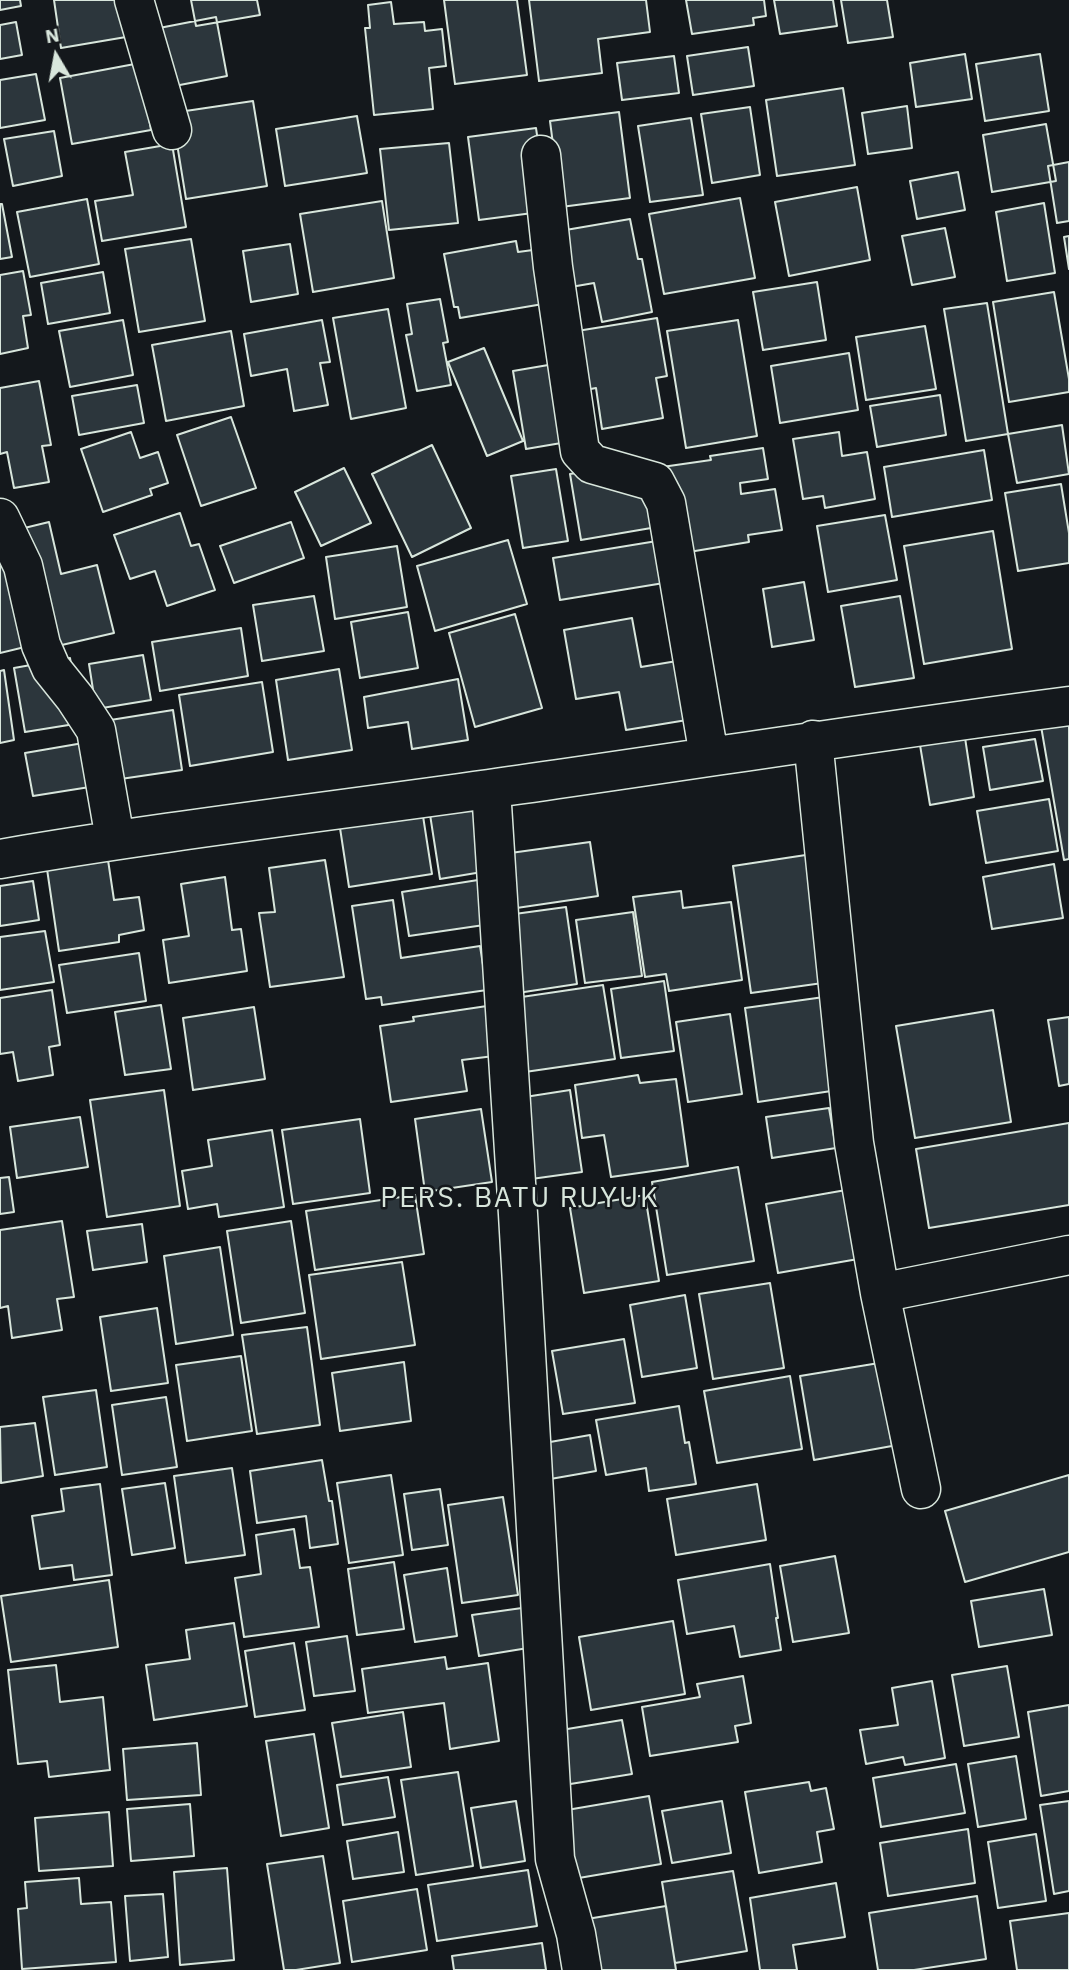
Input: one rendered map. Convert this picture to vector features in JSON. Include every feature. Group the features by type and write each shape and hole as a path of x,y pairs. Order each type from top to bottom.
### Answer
{"street":[{"path":"134,0 172,130"},
{"path":"541,155 553,267 580,451 592,464 655,482 666,503 709,756"},
{"path":"0,518 23,566 41,645 51,668 96,730 115,839"},
{"path":"0,859 115,839 491,789 813,740 1069,706"},
{"path":"813,740 854,1143 880,1293 921,1489"},
{"path":"491,789 555,1859 576,1934 582,1970"},
{"path":"880,1293 1069,1255"}],"building":[{"path":"0,0 20,0 21,6 0,10"},
{"path":"54,0 119,0 126,37 61,48"},
{"path":"191,0 257,0 260,15 196,26"},
{"path":"444,0 517,0 527,75 455,84"},
{"path":"529,0 646,0 650,32 598,39 602,73 539,81"},
{"path":"686,0 764,0 766,16 753,18 754,25 692,34"},
{"path":"774,0 833,0 837,26 780,34"},
{"path":"841,0 887,0 893,37 848,43"},
{"path":"391,2 394,24 424,22 425,31 442,29 446,66 429,68 433,109 374,115 365,28 370,28 368,5"},
{"path":"216,17 227,76 164,88 154,29"},
{"path":"16,22 22,55 0,59 0,25"},
{"path":"748,47 754,86 693,95 687,56"},
{"path":"965,54 972,99 916,107 910,63"},
{"path":"1040,54 1049,111 985,121 976,64"},
{"path":"674,56 679,93 622,100 617,63"},
{"path":"140,63 151,130 72,144 60,78"},
{"path":"36,74 45,120 0,128 0,80"},
{"path":"843,88 855,165 777,176 766,100"},
{"path":"253,101 267,186 186,199 172,113"},
{"path":"907,106 912,148 868,154 862,113"},
{"path":"750,107 760,175 712,183 701,114"},
{"path":"619,112 630,198 561,207 550,121"},
{"path":"357,116 367,173 285,186 276,129"},
{"path":"691,118 703,195 650,202 638,126"},
{"path":"1046,124 1056,181 992,192 983,135"},
{"path":"536,128 548,211 479,220 468,137"},
{"path":"54,131 62,176 13,186 4,139"},
{"path":"449,143 458,223 389,230 380,149"},
{"path":"172,144 186,227 102,241 95,201 133,195 125,152"},
{"path":"1069,162 1069,221 1057,223 1048,166"},
{"path":"958,172 965,210 917,219 910,181"},
{"path":"857,187 870,260 789,276 775,202"},
{"path":"740,198 755,278 664,294 649,214"},
{"path":"87,199 99,264 30,277 17,212"},
{"path":"382,201 394,278 313,292 300,214"},
{"path":"1044,203 1055,273 1007,281 996,212"},
{"path":"0,204 12,257 0,259"},
{"path":"630,219 638,259 642,259 652,312 602,322 594,283 565,288 554,232"},
{"path":"945,228 955,277 912,285 902,236"},
{"path":"1069,236 1069,269 1064,237"},
{"path":"191,239 205,321 139,332 125,249"},
{"path":"516,241 518,252 533,250 543,304 460,318 458,307 454,307 444,254"},
{"path":"290,244 298,294 251,302 243,251"},
{"path":"23,271 31,315 23,316 28,348 0,354 0,275"},
{"path":"103,272 110,313 48,324 41,283"},
{"path":"817,282 826,340 763,350 753,292"},
{"path":"1054,292 1069,392 1009,402 993,302"},
{"path":"440,299 448,342 443,343 451,385 417,391 406,335 412,334 407,304"},
{"path":"987,303 1008,434 966,441 944,309"},
{"path":"388,309 406,408 351,419 333,318"},
{"path":"657,318 667,376 656,378 663,418 602,429 596,388 580,391 571,332"},
{"path":"123,320 133,375 70,387 59,331"},
{"path":"322,320 330,362 320,363 328,405 294,411 287,369 251,376 244,334"},
{"path":"738,320 757,436 686,448 667,331"},
{"path":"925,326 936,389 866,400 856,337"},
{"path":"231,331 244,406 166,421 152,345"},
{"path":"484,348 523,441 487,456 448,362"},
{"path":"849,353 858,410 780,423 771,366"},
{"path":"560,363 573,441 526,449 513,371"},
{"path":"39,381 51,445 42,446 49,482 14,488 7,452 0,454 0,388"},
{"path":"137,385 144,423 79,435 72,396"},
{"path":"940,395 946,435 877,447 870,406"},
{"path":"231,417 256,488 201,506 177,435"},
{"path":"1062,425 1069,474 1017,483 1008,434"},
{"path":"131,432 140,458 158,452 168,483 150,489 152,495 103,512 81,449"},
{"path":"839,432 842,456 867,452 875,499 825,508 823,496 803,499 793,439"},
{"path":"432,445 471,528 412,557 372,474"},
{"path":"763,448 768,479 740,483 741,494 775,489 782,530 748,535 749,542 677,554 662,467 711,460 710,456"},
{"path":"984,450 992,500 892,517 884,467"},
{"path":"645,462 657,527 581,540 570,474"},
{"path":"344,468 371,523 321,546 295,492"},
{"path":"556,469 568,541 523,548 511,476"},
{"path":"1061,484 1069,533 1069,563 1018,571 1005,493"},
{"path":"180,513 191,546 199,544 215,590 167,606 155,571 130,579 114,535"},
{"path":"885,515 897,580 828,592 817,526"},
{"path":"49,522 61,574 97,565 114,633 40,650 12,531"},
{"path":"291,522 304,558 234,583 220,546"},
{"path":"993,531 1012,649 924,664 904,546"},
{"path":"508,540 527,604 435,631 417,566"},
{"path":"663,540 670,582 560,600 553,558"},
{"path":"397,546 407,607 335,619 326,557"},
{"path":"10,565 29,646 0,653 0,567"},
{"path":"804,582 814,640 772,647 763,589"},
{"path":"314,596 324,651 262,661 253,605"},
{"path":"900,596 914,678 855,687 841,606"},
{"path":"408,612 418,668 360,678 351,622"},
{"path":"515,614 542,708 475,727 449,633"},
{"path":"632,618 641,667 683,660 693,719 626,730 619,692 576,699 564,630"},
{"path":"241,628 248,676 160,691 152,642"},
{"path":"143,655 151,700 96,709 89,664"},
{"path":"70,658 81,723 25,732 14,668"},
{"path":"339,669 352,750 288,760 276,680"},
{"path":"4,670 14,740 0,743 0,671"},
{"path":"458,679 468,740 412,749 408,722 368,728 364,697"},
{"path":"262,682 273,752 190,766 179,695"},
{"path":"173,710 182,770 107,781 98,722"},
{"path":"1069,721 1069,859 1064,860 1041,726"},
{"path":"964,731 974,797 930,805 919,739"},
{"path":"1035,739 1043,781 990,790 983,747"},
{"path":"89,742 96,786 33,796 25,753"},
{"path":"1049,799 1058,851 986,863 977,811"},
{"path":"472,801 482,872 440,879 429,808"},
{"path":"423,816 432,874 349,887 340,828"},
{"path":"590,842 598,896 503,910 496,855"},
{"path":"819,853 837,981 751,993 733,866"},
{"path":"108,860 114,900 139,897 144,930 119,935 119,942 59,951 47,869"},
{"path":"325,860 344,977 270,987 259,913 275,912 269,868"},
{"path":"1054,864 1063,918 992,929 983,877"},
{"path":"225,877 232,930 241,929 247,971 169,983 163,940 189,936 181,884"},
{"path":"478,880 484,925 409,936 402,892"},
{"path":"33,881 39,920 0,926 0,886"},
{"path":"681,891 683,908 731,902 742,980 669,991 666,974 645,977 633,897"},
{"path":"393,900 401,958 480,946 487,990 382,1005 381,997 366,999 352,906"},
{"path":"566,907 577,984 511,994 500,916"},
{"path":"633,912 642,976 585,983 576,920"},
{"path":"45,931 54,982 0,990 0,937"},
{"path":"139,953 146,1001 67,1013 59,965"},
{"path":"664,981 674,1051 621,1058 611,989"},
{"path":"603,985 615,1059 518,1073 508,999"},
{"path":"52,990 60,1045 49,1047 53,1075 18,1081 13,1052 0,1054 0,998"},
{"path":"824,997 838,1090 758,1102 745,1008"},
{"path":"161,1005 171,1069 125,1075 115,1012"},
{"path":"487,1006 494,1056 462,1060 467,1091 391,1102 380,1026 414,1021 413,1017"},
{"path":"254,1007 265,1079 193,1090 183,1018"},
{"path":"993,1010 1011,1122 915,1138 896,1026"},
{"path":"730,1014 742,1094 688,1102 676,1022"},
{"path":"1069,1017 1069,1084 1059,1086 1048,1020"},
{"path":"638,1075 640,1083 676,1079 688,1166 611,1177 604,1135 582,1138 575,1085"},
{"path":"164,1090 180,1206 107,1217 90,1100"},
{"path":"570,1090 582,1172 524,1180 512,1099"},
{"path":"829,1108 836,1148 772,1158 766,1117"},
{"path":"481,1109 492,1182 425,1192 415,1119"},
{"path":"80,1117 88,1167 17,1178 10,1127"},
{"path":"360,1119 370,1193 293,1204 282,1130"},
{"path":"1069,1123 1069,1205 929,1228 916,1149"},
{"path":"272,1130 284,1207 219,1217 217,1204 188,1209 182,1171 212,1166 208,1140"},
{"path":"738,1167 754,1261 667,1275 652,1182"},
{"path":"9,1177 14,1212 0,1214 0,1178"},
{"path":"846,1190 858,1259 778,1273 766,1204"},
{"path":"415,1195 424,1254 315,1270 306,1211"},
{"path":"645,1195 659,1281 584,1293 570,1208"},
{"path":"62,1221 74,1297 57,1299 62,1330 12,1338 8,1306 0,1308 0,1230"},
{"path":"291,1221 305,1313 241,1323 227,1231"},
{"path":"142,1224 147,1262 93,1270 87,1231"},
{"path":"220,1247 233,1335 176,1344 164,1256"},
{"path":"402,1262 415,1345 321,1359 309,1275"},
{"path":"770,1283 784,1368 713,1379 699,1294"},
{"path":"685,1295 697,1368 642,1377 630,1305"},
{"path":"157,1308 168,1383 111,1391 100,1317"},
{"path":"307,1327 320,1425 257,1434 242,1335"},
{"path":"624,1339 635,1403 563,1414 552,1351"},
{"path":"241,1356 252,1431 187,1441 176,1365"},
{"path":"404,1362 411,1421 340,1431 332,1373"},
{"path":"879,1363 892,1446 814,1460 800,1376"},
{"path":"790,1376 802,1449 717,1463 704,1391"},
{"path":"96,1390 107,1467 55,1475 43,1397"},
{"path":"166,1397 177,1467 122,1475 112,1405"},
{"path":"679,1406 685,1443 689,1442 696,1484 649,1491 646,1468 606,1475 596,1420"},
{"path":"35,1423 43,1476 1,1483 0,1427"},
{"path":"590,1435 596,1471 539,1481 533,1445"},
{"path":"322,1460 329,1501 332,1501 338,1544 310,1548 306,1516 257,1523 250,1471"},
{"path":"232,1468 245,1555 186,1563 174,1476"},
{"path":"391,1475 403,1555 349,1563 337,1483"},
{"path":"1069,1475 1069,1552 965,1582 945,1511"},
{"path":"165,1483 175,1548 132,1555 122,1489"},
{"path":"100,1484 112,1575 74,1580 72,1565 40,1569 32,1516 64,1511 61,1489"},
{"path":"757,1484 766,1540 676,1555 667,1499"},
{"path":"440,1489 448,1545 412,1550 404,1494"},
{"path":"503,1497 518,1595 462,1603 448,1505"},
{"path":"294,1529 300,1568 310,1567 319,1627 244,1637 235,1578 261,1574 256,1535"},
{"path":"835,1556 849,1633 793,1642 780,1566"},
{"path":"394,1562 404,1629 357,1635 348,1569"},
{"path":"770,1564 781,1650 740,1657 734,1626 687,1634 678,1580"},
{"path":"447,1568 457,1636 415,1642 404,1575"},
{"path":"109,1580 118,1647 11,1662 1,1596"},
{"path":"1044,1589 1052,1635 979,1647 971,1601"},
{"path":"522,1608 528,1648 479,1656 472,1615"},
{"path":"673,1621 685,1694 591,1710 579,1637"},
{"path":"234,1623 247,1706 154,1720 146,1665 190,1659 186,1630"},
{"path":"347,1636 355,1691 314,1696 306,1642"},
{"path":"294,1643 305,1710 255,1717 245,1651"},
{"path":"445,1657 447,1669 488,1663 499,1741 450,1749 444,1703 368,1713 362,1669"},
{"path":"56,1665 60,1702 103,1697 110,1770 49,1777 47,1761 18,1764 8,1670"},
{"path":"1007,1666 1019,1737 964,1746 952,1675"},
{"path":"743,1676 751,1723 735,1726 738,1742 650,1756 642,1707 700,1697 697,1684"},
{"path":"932,1681 945,1758 905,1765 903,1757 866,1764 860,1730 898,1725 892,1688"},
{"path":"1069,1705 1069,1791 1041,1796 1028,1712"},
{"path":"403,1712 411,1767 341,1777 332,1723"},
{"path":"622,1720 632,1774 558,1786 549,1732"},
{"path":"314,1734 329,1828 281,1836 266,1741"},
{"path":"197,1743 201,1795 127,1800 123,1749"},
{"path":"1016,1756 1026,1819 978,1827 968,1764"},
{"path":"956,1764 965,1813 881,1827 873,1778"},
{"path":"458,1772 473,1866 416,1875 401,1780"},
{"path":"388,1777 395,1817 343,1825 337,1785"},
{"path":"809,1782 811,1791 826,1788 834,1829 817,1832 822,1862 759,1873 745,1792"},
{"path":"649,1796 661,1864 573,1879 561,1811"},
{"path":"516,1801 525,1861 481,1868 471,1808"},
{"path":"722,1801 731,1853 672,1863 662,1811"},
{"path":"1069,1801 1069,1891 1054,1894 1040,1805"},
{"path":"190,1804 194,1856 131,1861 127,1809"},
{"path":"109,1812 113,1866 39,1871 35,1818"},
{"path":"968,1829 975,1883 888,1896 880,1843"},
{"path":"398,1832 404,1872 353,1879 347,1841"},
{"path":"1036,1834 1046,1901 998,1908 988,1842"},
{"path":"323,1856 340,1963 284,1970 267,1864"},
{"path":"227,1868 234,1960 180,1965 174,1872"},
{"path":"528,1870 537,1926 437,1941 428,1885"},
{"path":"733,1871 747,1951 675,1963 662,1882"},
{"path":"79,1878 81,1904 111,1902 116,1962 22,1969 18,1909 27,1908 25,1882"},
{"path":"836,1883 845,1937 793,1945 797,1970 760,1970 750,1898"},
{"path":"417,1889 427,1950 352,1962 343,1901"},
{"path":"163,1894 168,1957 130,1961 125,1896"},
{"path":"977,1896 986,1959 914,1970 878,1970 869,1913"},
{"path":"666,1906 676,1970 595,1970 587,1919"},
{"path":"1069,1913 1069,1970 1017,1970 1010,1921"},
{"path":"542,1943 546,1970 454,1970 452,1956"}],"district":[{"name":"PERS. BATU RUYUK","path":"520,1199"}]}
